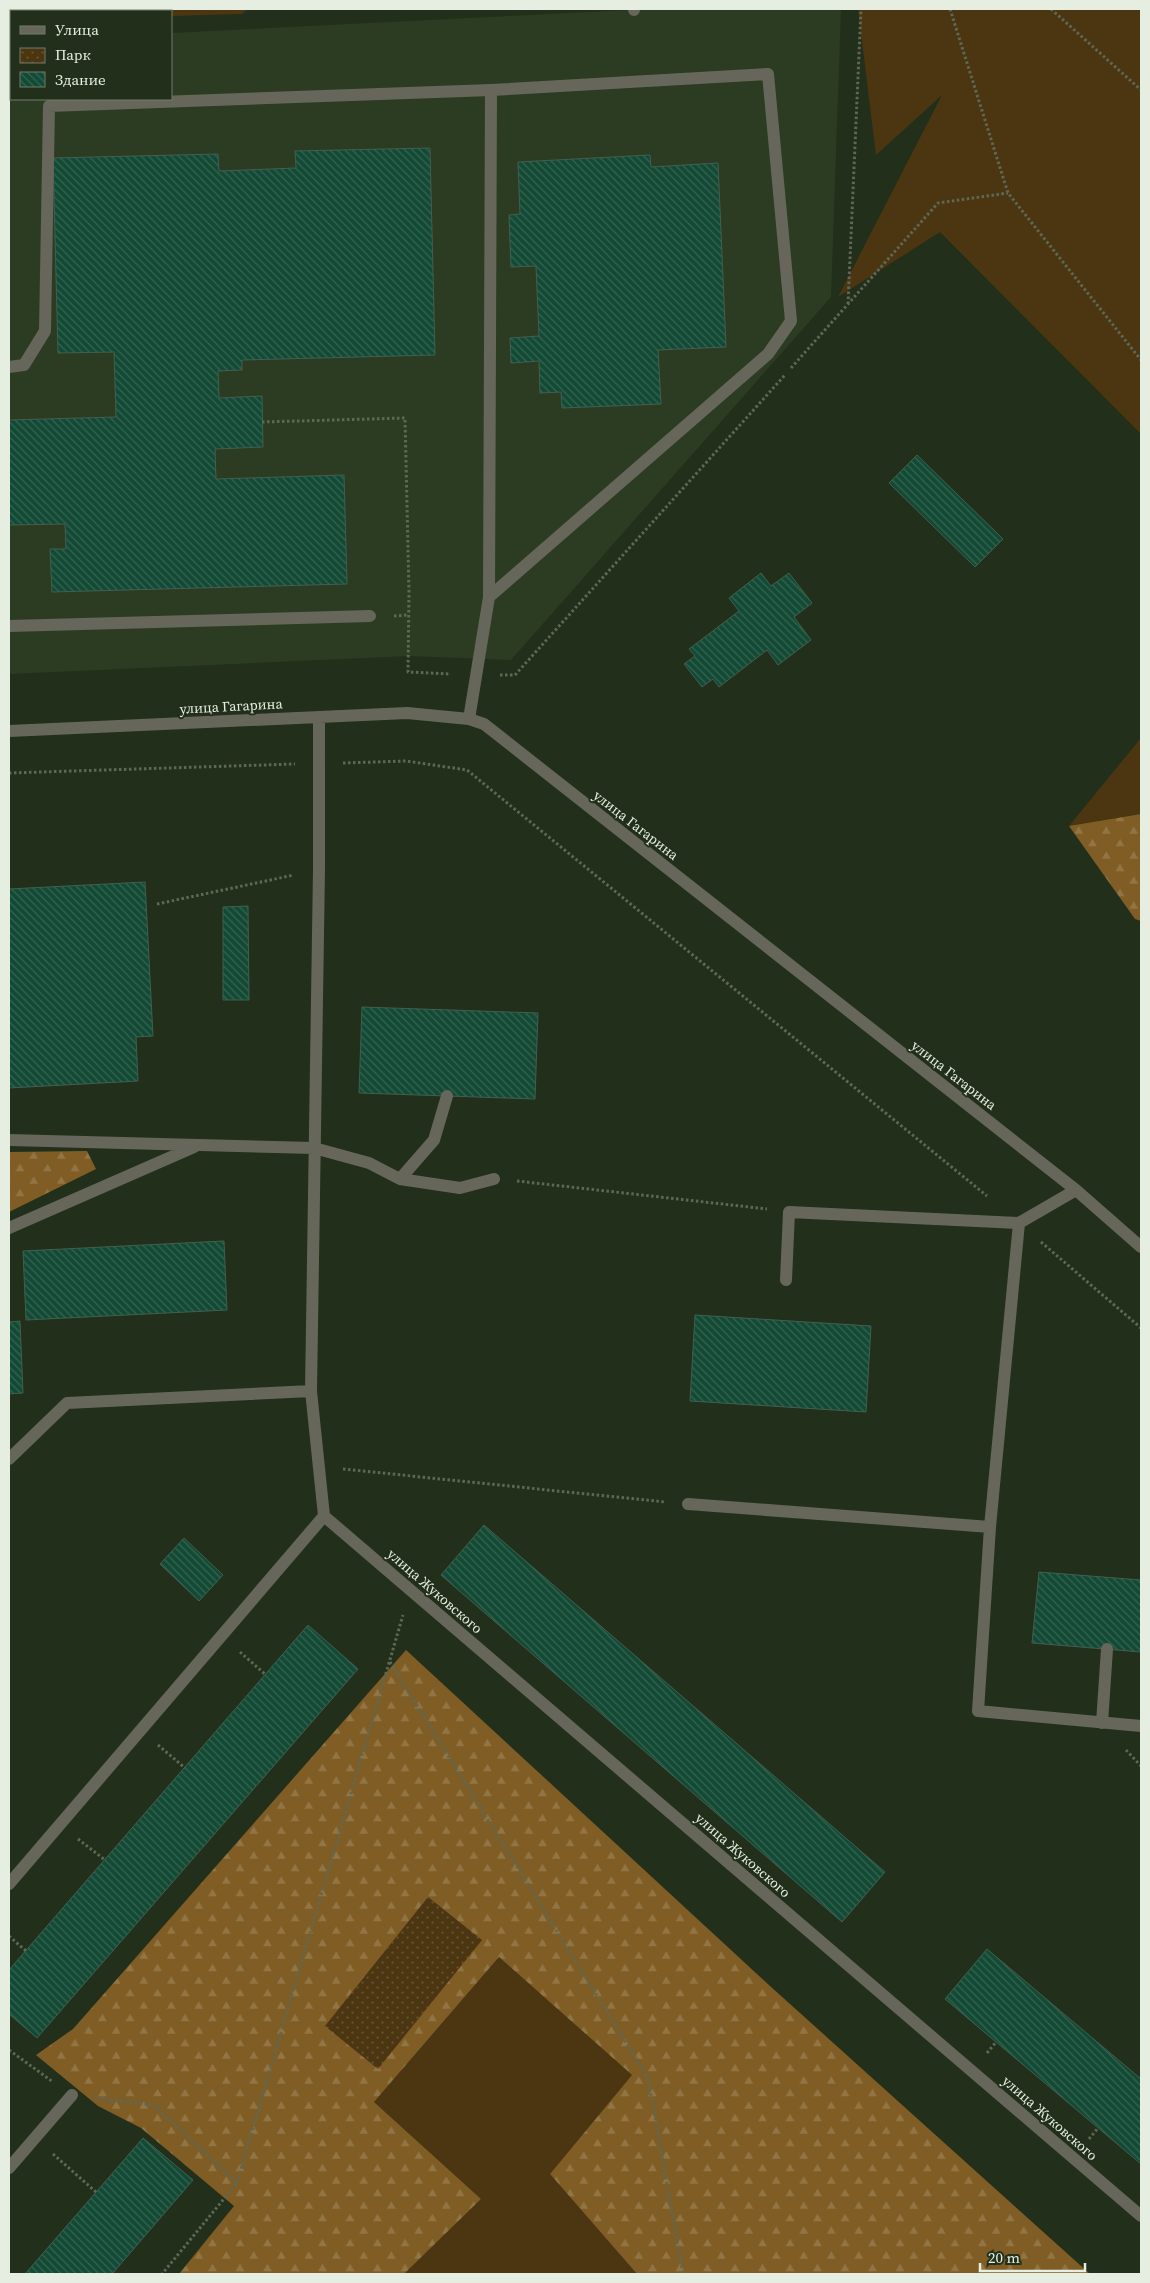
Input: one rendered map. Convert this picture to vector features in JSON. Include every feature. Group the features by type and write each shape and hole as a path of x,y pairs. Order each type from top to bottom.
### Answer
{"street":[{"path":"9,367 24,365 45,331 49,106 491,90 768,74 791,321 768,354 489,598"},
{"path":"469,719 489,598 491,90"},
{"path":"9,626 370,616"},
{"name":"улица Гагарина","path":"9,731 407,713 469,719 484,724 1076,1190 1141,1247"},
{"path":"9,1884 324,1516 311,1391 319,869 319,717"},
{"path":"400,1179 434,1140 447,1096"},
{"path":"9,1140 314,1148 369,1163 400,1179 460,1188 494,1179"},
{"path":"9,1228 199,1145"},
{"path":"786,1280 790,1212 1019,1222 1076,1190"},
{"path":"1019,1222 990,1527 978,1711 1141,1726"},
{"path":"9,1459 67,1403 311,1391"},
{"path":"688,1504 990,1527"},
{"name":"улица Жуковского","path":"324,1516 1141,2216"},
{"path":"1102,1723 1107,1649"},
{"path":"9,2168 72,2095"}],"path":[{"path":"848,305 861,9"},
{"path":"950,9 1008,193 1141,360"},
{"path":"1051,9 1141,90"},
{"path":"516,675 938,203 1008,193"},
{"path":"262,422 404,418 409,592 408,672"},
{"path":"9,773 406,762 467,770 1019,1222 1141,1328"},
{"path":"158,904 319,869"},
{"path":"494,1179 790,1212"},
{"path":"319,1467 688,1504"},
{"path":"162,2274 237,2183 411,1591"},
{"path":"222,1636 266,1675"},
{"path":"390,1662 648,2078 683,2274"},
{"path":"141,1730 185,1768"},
{"path":"60,1824 105,1860"},
{"path":"9,1936 26,1951"},
{"path":"9,2050 72,2095 154,2105 237,2183"},
{"path":"35,2138 96,2192"}],"shaded area":[{"path":"650,9 841,9 831,297 511,660 409,656 9,674 9,41 10,100 172,100 172,33"}],"green space":[{"path":"9,9 248,9 242,14 172,16 172,10 10,10 9,22"},
{"path":"858,9 1141,9 1141,434 940,232 838,297 942,95 876,155"},
{"path":"1141,738 1141,814 1069,826"},
{"path":"1141,814 1141,921 1135,919 1069,826"},
{"path":"87,1151 96,1169 9,1212 9,1152"},
{"path":"406,1650 770,1986 1090,2274 637,2274 550,2174 632,2075 499,1957 374,2102 481,2199 404,2274 179,2274 234,2206 141,2128 98,2106 36,2055 73,2029"},
{"path":"428,1897 482,1940 378,2069 325,2026"},
{"path":"499,1957 632,2075 550,2174 637,2274 404,2274 481,2199 374,2102"}],"building":[{"path":"430,148 435,355 242,360 242,370 218,371 219,398 262,396 263,447 215,449 216,479 344,475 347,584 52,592 50,549 66,549 65,524 9,525 9,420 116,417 114,352 58,353 53,158 218,154 219,171 296,168 295,151"},
{"path":"650,155 651,167 718,163 726,347 658,350 661,404 562,408 561,392 540,393 539,361 511,363 510,338 539,336 536,266 511,267 509,215 520,214 518,162"},
{"path":"917,455 1003,539 975,567 889,483"},
{"path":"761,573 771,586 789,573 812,603 794,617 811,640 778,665 767,650 719,687 713,679 702,687 684,664 695,656 689,649 739,611 729,598"},
{"path":"145,882 153,1036 136,1037 138,1081 9,1088 9,889"},
{"path":"248,906 249,1000 223,1000 223,907"},
{"path":"362,1007 538,1013 535,1099 359,1093"},
{"path":"224,1241 227,1310 26,1320 23,1251"},
{"path":"695,1315 871,1326 866,1412 690,1401"},
{"path":"20,1321 23,1393 9,1394 9,1322"},
{"path":"484,1525 885,1872 842,1922 441,1575"},
{"path":"184,1538 223,1575 199,1601 160,1564"},
{"path":"1039,1572 1141,1580 1141,1652 1032,1643"},
{"path":"308,1625 358,1669 37,2038 9,2014 9,1970"},
{"path":"987,1949 1141,2079 1141,2164 945,1999"},
{"path":"143,2138 193,2180 112,2274 25,2274"}]}
